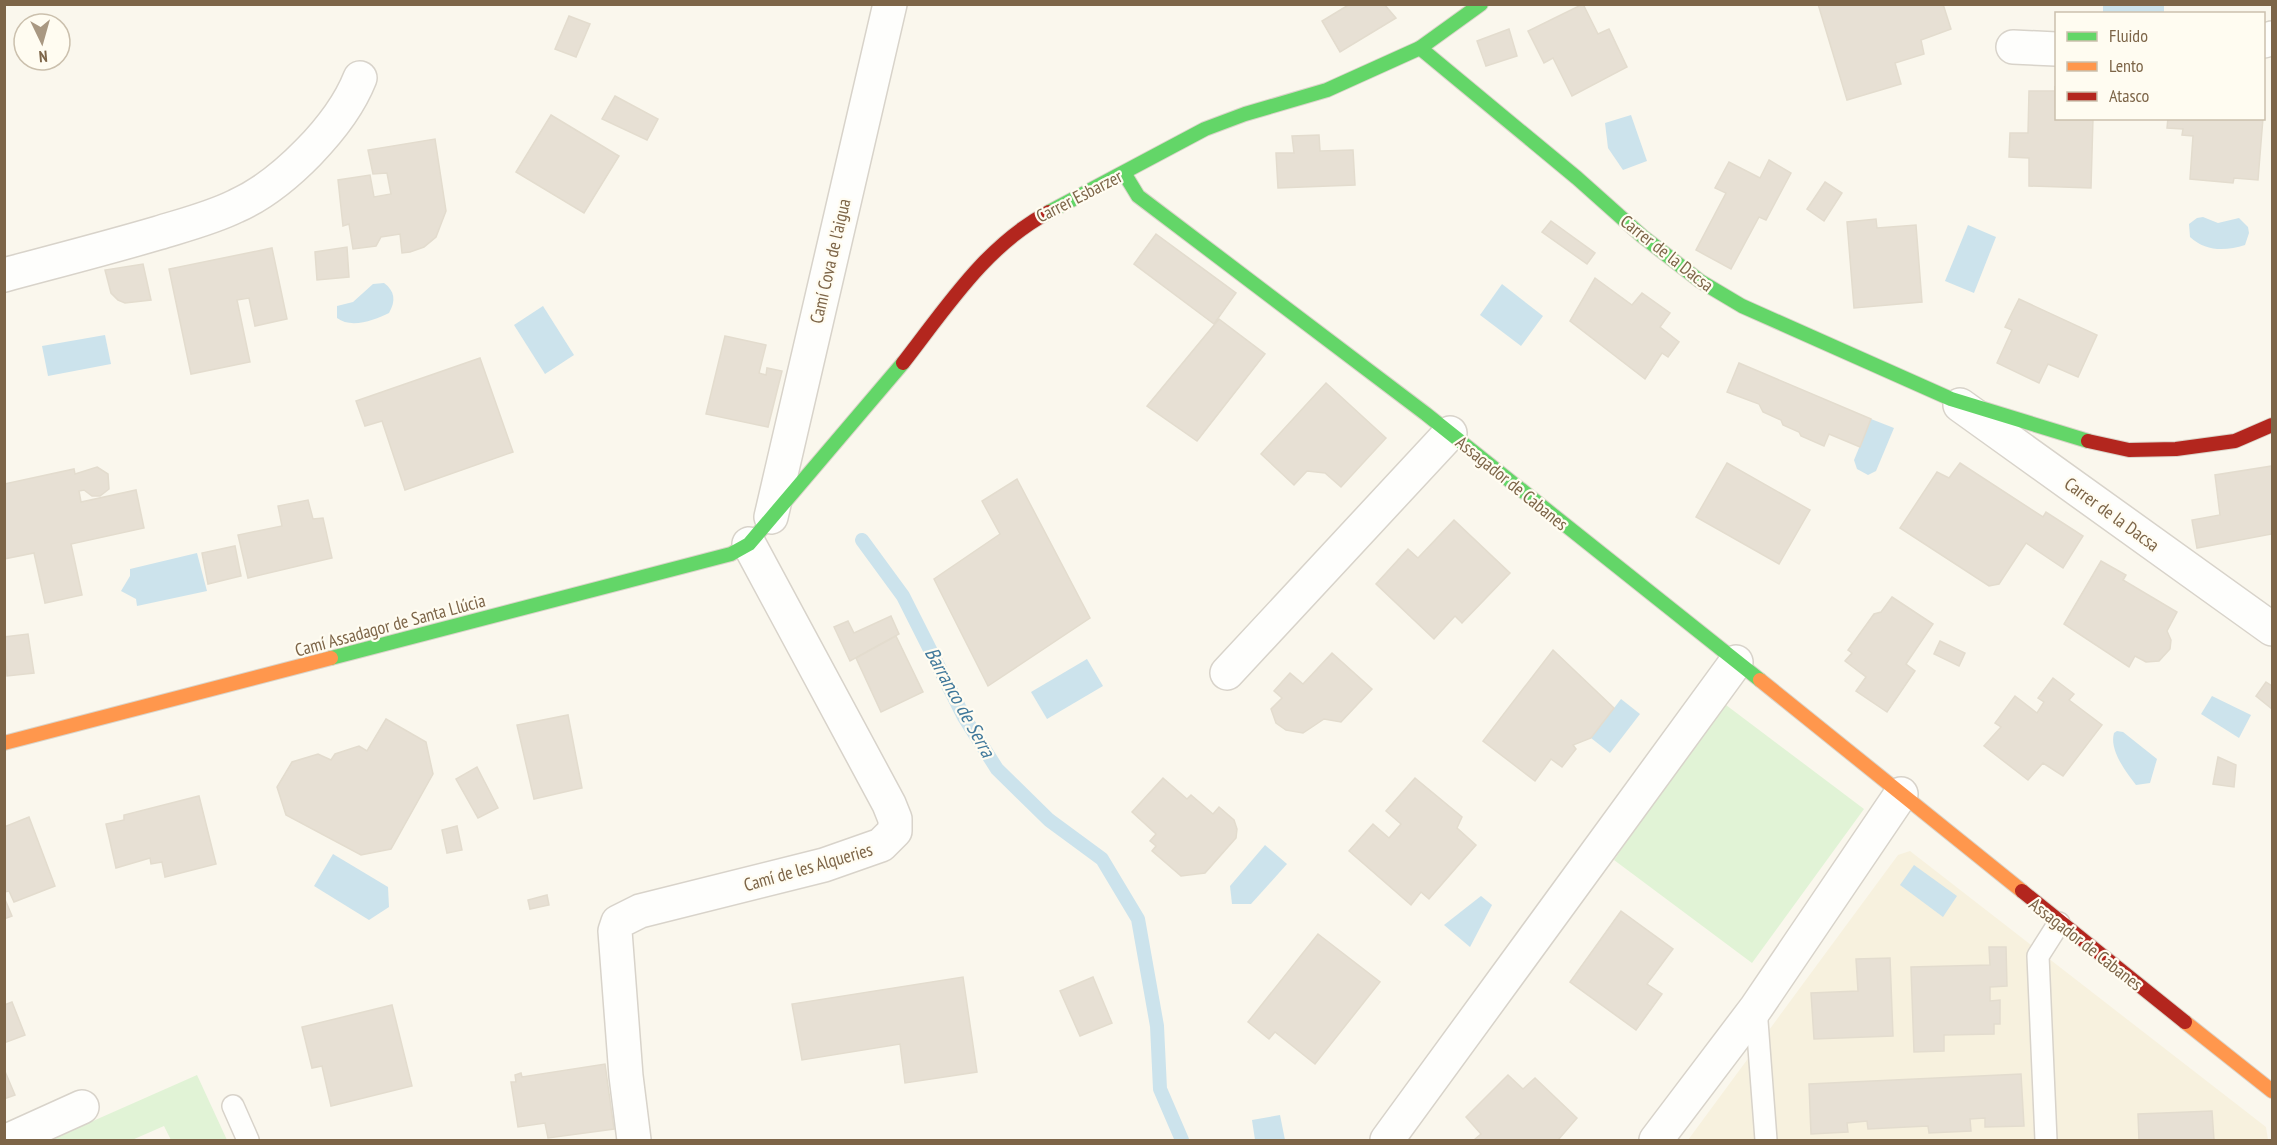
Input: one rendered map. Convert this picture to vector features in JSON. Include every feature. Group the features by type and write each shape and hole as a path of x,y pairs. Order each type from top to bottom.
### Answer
{"street":[{"name":"Camí Cova de l'aigua","path":"771,516 890,4"},
{"name":"Carrer Esbarzer","path":"771,516 1007,238 1024,225 1205,129 1245,114 1327,90 1420,48 1481,4"},
{"path":"2013,47 2055,49"},
{"name":"Carrer de la Dacsa","path":"1420,48 1577,178 1642,236 1700,281 1742,306 1951,399 2069,437 2129,450 2176,449 2235,441 2272,425"},
{"path":"4,275 109,248 236,206 262,191 316,142 340,115 360,78"},
{"name":"Assagador de Cabanes","path":"1124,173 1138,196 1291,307 2059,923 2272,1090"},
{"name":"Carrer de la Dacsa","path":"1951,399 2272,629"},
{"path":"1227,673 1450,434"},
{"name":"Camí Assadagor de Santa Llúcia","path":"4,743 731,554 749,544 771,516"},
{"name":"Camí de les Alqueries","path":"634,1140 624,1054 615,931 618,922 640,911 824,865 881,845 895,831 895,819 889,804 749,544"},
{"path":"1387,1140 1736,662"},
{"path":"1656,1140 1756,1008 1901,794"},
{"path":"9,1140 82,1107"}],"lane":[{"path":"2046,1140 2038,956 2059,923"},
{"path":"1756,1008 1766,1140"},
{"path":"233,1106 248,1140"}],"shaded area":[{"path":"1910,851 2266,1127 2268,1140 1688,1140 1898,855"}],"green space":[{"path":"1722,702 1864,809 1752,963 1614,860"},
{"path":"197,1075 227,1140 171,1140 164,1126 132,1140 50,1140"}],"water":[{"path":"2103,5 2164,5 2164,12 2103,12"},
{"path":"1631,115 1647,161 1623,170 1608,148 1605,123"},
{"path":"2203,217 2218,223 2239,218 2248,227 2249,233 2245,245 2216,249 2196,242 2190,237 2189,224"},
{"path":"1968,225 1996,237 1974,293 1945,281"},
{"path":"384,283 393,296 393,304 389,313 370,321 356,323 337,318 337,306 353,302 373,284"},
{"path":"1502,284 1543,316 1521,346 1480,315"},
{"path":"543,306 574,355 545,374 514,325"},
{"path":"105,335 111,364 48,376 42,346"},
{"path":"1871,419 1894,428 1876,471 1868,475 1857,469 1854,460"},
{"path":"197,553 207,591 137,606 136,599 121,591 130,576 130,569"},
{"path":"1087,659 1103,686 1047,719 1031,692"},
{"path":"2212,696 2251,715 2239,738 2201,714"},
{"path":"1621,699 1640,714 1610,753 1591,738"},
{"path":"2123,732 2157,759 2150,783 2136,785 2123,767 2113,740 2114,733"},
{"path":"1265,845 1287,864 1251,904 1232,904 1230,886"},
{"path":"333,854 388,887 389,907 369,920 314,886"},
{"path":"1914,865 1957,896 1943,917 1900,885"},
{"path":"1481,896 1492,905 1470,947 1444,925"},
{"path":"1280,1115 1285,1140 1255,1140 1252,1120"}],"building":[{"path":"1350,4 1384,4 1396,18 1340,52 1322,21"},
{"path":"1583,4 1598,34 1609,29 1627,67 1572,96 1553,58 1544,63 1528,31"},
{"path":"1818,4 1943,4 1951,29 1921,40 1924,54 1895,63 1901,84 1847,100"},
{"path":"569,16 590,24 576,57 555,49"},
{"path":"1509,29 1517,56 1486,66 1477,41"},
{"path":"2029,91 2055,91 2055,120 2093,120 2091,188 2029,186 2029,158 2009,157 2010,133 2028,133"},
{"path":"615,96 658,119 647,140 602,119"},
{"path":"551,115 619,156 584,213 516,172"},
{"path":"2168,120 2263,120 2258,180 2234,178 2233,183 2190,179 2193,136 2182,135 2183,129 2167,128"},
{"path":"1319,135 1320,151 1353,150 1355,185 1278,188 1276,153 1294,153 1292,136"},
{"path":"435,139 446,211 436,237 424,247 410,252 402,253 400,234 381,237 376,246 353,249 349,224 343,226 338,180 370,175 374,197 391,194 387,173 373,174 368,150"},
{"path":"1769,160 1791,173 1766,220 1759,217 1731,269 1696,250 1726,193 1715,188 1729,162 1760,178"},
{"path":"1825,182 1842,193 1824,221 1807,209"},
{"path":"1876,219 1877,228 1916,225 1922,302 1854,308 1847,222"},
{"path":"1551,221 1595,253 1587,264 1542,232"},
{"path":"1156,234 1236,293 1214,324 1134,264"},
{"path":"347,247 349,277 317,280 315,252"},
{"path":"272,248 287,319 255,326 249,298 237,300 250,362 191,374 169,269"},
{"path":"143,264 151,300 125,303 118,300 111,293 105,270"},
{"path":"1595,278 1632,305 1642,293 1670,313 1660,327 1679,342 1668,357 1662,353 1645,379 1570,321"},
{"path":"2019,299 2097,335 2078,377 2048,364 2039,383 1997,363 2012,330 2005,327"},
{"path":"1219,319 1265,354 1197,441 1147,406"},
{"path":"725,336 766,345 759,373 766,375 767,368 782,371 768,427 706,414"},
{"path":"480,358 513,452 405,490 382,421 365,426 356,401"},
{"path":"1739,363 1871,419 1860,447 1829,434 1824,446 1783,425 1781,420 1763,412 1759,404 1727,392"},
{"path":"1326,383 1386,438 1341,487 1325,473 1307,471 1294,485 1261,454"},
{"path":"1727,463 1810,510 1779,564 1696,517"},
{"path":"1960,463 2043,517 2046,512 2083,536 2063,568 2026,543 1999,584 1989,586 1900,528 1937,472 1949,478"},
{"path":"2272,466 2272,534 2197,548 2192,520 2220,515 2215,475"},
{"path":"97,467 108,474 109,489 100,496 92,496 84,490 79,491 81,502 136,490 144,528 71,544 82,595 45,603 34,553 4,559 4,484 74,469 75,474"},
{"path":"1017,479 1090,618 988,686 934,579 1000,534 982,501"},
{"path":"308,500 313,519 323,518 332,558 248,578 238,535 282,526 278,506"},
{"path":"1454,520 1510,573 1462,623 1455,616 1434,639 1376,584 1408,549 1418,558"},
{"path":"235,546 241,576 208,584 202,553"},
{"path":"2101,561 2126,575 2123,580 2177,612 2167,631 2171,640 2170,649 2159,661 2146,662 2135,656 2129,667 2064,624"},
{"path":"1892,597 1933,624 1906,664 1915,671 1887,712 1856,691 1866,677 1845,661 1852,653 1848,650 1874,614 1881,612"},
{"path":"891,616 899,634 850,661 834,627 848,621 854,633"},
{"path":"28,634 34,673 7,676 4,637"},
{"path":"896,636 923,692 881,712 856,658"},
{"path":"1940,641 1965,653 1959,666 1934,654"},
{"path":"1553,650 1614,708 1591,738 1573,745 1576,749 1562,767 1551,759 1535,781 1483,741"},
{"path":"1332,653 1372,689 1341,722 1324,719 1303,733 1286,730 1276,723 1271,709 1282,698 1274,691 1290,673 1303,684"},
{"path":"2053,678 2074,694 2069,700 2102,725 2063,776 2043,763 2028,780 1984,746 2001,727 1995,723 2015,696 2037,713 2044,702 2038,698"},
{"path":"2266,682 2272,686 2272,709 2256,696"},
{"path":"568,715 582,788 534,799 517,725"},
{"path":"386,719 426,742 433,774 391,849 361,855 286,815 277,787 292,762 318,754 331,760 335,754 359,746 367,751"},
{"path":"2218,757 2236,765 2234,787 2213,784"},
{"path":"477,767 498,808 478,818 456,779"},
{"path":"1163,778 1187,799 1191,795 1213,814 1219,807 1234,820 1237,829 1236,838 1205,873 1181,876 1152,851 1156,846 1150,841 1156,834 1132,812"},
{"path":"1415,778 1462,817 1457,828 1476,845 1429,899 1421,892 1411,905 1349,851 1373,824 1389,838 1401,824 1386,811"},
{"path":"199,796 216,864 165,877 162,862 151,864 150,858 116,868 106,824 124,820 124,815"},
{"path":"29,817 55,886 14,902 9,891 4,892 4,827"},
{"path":"457,826 462,850 447,853 442,830"},
{"path":"547,895 549,905 530,909 528,900"},
{"path":"4,897 12,916 4,919"},
{"path":"1621,911 1673,949 1647,984 1662,994 1636,1030 1570,982"},
{"path":"1318,934 1380,982 1315,1064 1275,1032 1269,1039 1248,1022"},
{"path":"1989,947 2006,947 2007,986 1990,987 1990,1001 2000,1000 2000,1024 1994,1024 1994,1034 1944,1035 1944,1051 1914,1052 1911,967 1990,965"},
{"path":"1890,958 1893,1036 1814,1039 1811,993 1858,991 1856,959"},
{"path":"963,977 977,1072 905,1083 900,1044 802,1060 792,1004"},
{"path":"1093,977 1112,1023 1080,1036 1060,991"},
{"path":"12,1002 25,1035 4,1043 4,1005"},
{"path":"392,1005 412,1086 331,1106 322,1066 312,1068 302,1027"},
{"path":"605,1064 614,1129 548,1138 545,1123 518,1127 511,1082 516,1082 515,1075 521,1073 522,1077"},
{"path":"4,1069 15,1095 4,1099"},
{"path":"2021,1074 2024,1126 1985,1127 1985,1118 1970,1119 1971,1131 1929,1133 1928,1126 1868,1129 1867,1121 1847,1123 1848,1132 1811,1134 1809,1084"},
{"path":"1508,1075 1523,1089 1535,1078 1577,1118 1558,1140 1474,1140 1481,1134 1466,1117"},
{"path":"2212,1111 2214,1140 2139,1140 2138,1114"}],"waterway":[{"name":"Barranco de Serra","path":"862,540 903,596 964,717 997,769 1049,820 1102,859 1138,919 1157,1026 1160,1089 1182,1140"}],"traffic: fast":[{"path":"1049,212 1205,129 1245,114 1327,90 1420,48 1481,4"},
{"path":"1420,48 1577,178 1642,236 1700,281 1742,306 1951,399 2088,441"},
{"path":"1124,173 1138,196 1426,414 1760,680"},
{"path":"331,658 731,554 749,544 903,363"}],"traffic: slow":[{"path":"4,743 331,658"},
{"path":"1760,680 2022,891"},
{"path":"2185,1022 2272,1091"}],"traffic: jam":[{"path":"903,363 951,300 986,260 1026,226 1049,212"},
{"path":"2088,441 2129,450 2176,449 2235,441 2272,425"},
{"path":"2022,891 2185,1022"}]}
